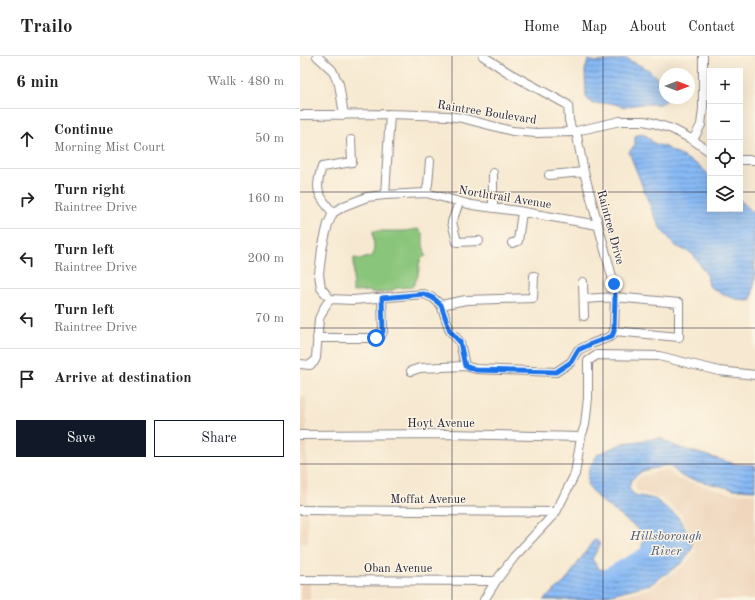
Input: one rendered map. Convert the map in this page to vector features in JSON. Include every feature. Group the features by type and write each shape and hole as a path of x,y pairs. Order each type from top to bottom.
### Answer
{"street":[{"path":"317,56 332,70 339,84 344,115"},
{"name":"Raintree Drive","path":"483,56 509,73 568,105 569,120 574,131 614,284 614,331"},
{"path":"694,140 702,125 703,56"},
{"path":"390,114 385,195 367,197 344,206 333,213 328,224 322,248 319,274 321,288 330,299 353,300 424,294 433,298 441,305 450,331 460,342 465,366"},
{"name":"Raintree Boulevard","path":"300,116 390,114 448,116 512,131 536,134 574,131 620,121 644,121 672,128 694,140 707,150"},
{"path":"333,213 319,193 318,177 322,167 352,162 352,140"},
{"path":"743,160 755,160"},
{"path":"426,193 430,162"},
{"path":"493,172 493,208"},
{"path":"550,175 584,172"},
{"name":"Northtrail Avenue","path":"385,195 426,193 472,206 598,224"},
{"path":"459,202 452,222 457,242 478,241"},
{"path":"512,243 518,241 522,212"},
{"path":"441,305 466,300 534,298 534,276"},
{"path":"583,282 584,316"},
{"path":"411,371 420,368 465,366 476,370 556,372 571,362 578,350 612,336 614,331 679,337 679,303 615,297 584,299"},
{"path":"317,338 376,338 381,336 383,331 382,298"},
{"path":"300,364 310,365 316,358 319,319 330,299"},
{"path":"484,600 514,557 556,512 575,474 588,398 588,361 597,355 659,356 719,371 755,375"},
{"name":"Hoyt Avenue","path":"300,435 448,434 581,437"},
{"name":"Moffat Avenue","path":"300,510 556,512"},
{"name":"Oban Avenue","path":"300,580 496,581"}],"shaded area":[{"path":"300,397 306,397 308,544 301,544 301,579 310,583 310,600 300,600"},
{"path":"667,469 677,479 730,493 755,494 755,600 604,600 651,588 685,565 696,551 683,516 660,498 637,491 635,487 635,482 642,476"}],"green space":[{"path":"418,229 423,234 423,245 426,256 420,261 418,277 412,287 397,288 388,292 353,292 354,258 361,259 373,256 373,231 404,231"}],"water":[{"path":"627,59 649,70 659,82 659,104 640,104 625,107 611,103 592,104 586,97 585,71 588,60 597,62"},
{"path":"641,134 647,136 652,142 663,146 700,166 707,173 707,212 743,212 743,203 754,213 755,278 750,301 739,300 728,296 709,286 707,275 693,254 676,246 661,229 653,213 629,152 635,145 635,136"},
{"name":"Hillsborough River","path":"660,438 677,447 735,464 755,465 755,490 733,489 683,477 668,465 642,471 631,480 629,489 635,495 655,499 678,517 692,539 692,549 683,562 651,584 588,600 543,600 565,582 593,541 597,540 600,545 592,559 599,569 608,571 640,559 643,540 638,529 598,498 587,485 589,468 598,454 624,443"}],"waterway":[{"name":"Hillsborough River","path":"606,574 645,552 647,546"}],"route":[{"path":"376,338 381,336 383,331 382,298 424,294 433,298 441,305 450,331 460,342 465,366 476,370 556,372 571,362 578,350 612,336 614,331 614,284"}]}
